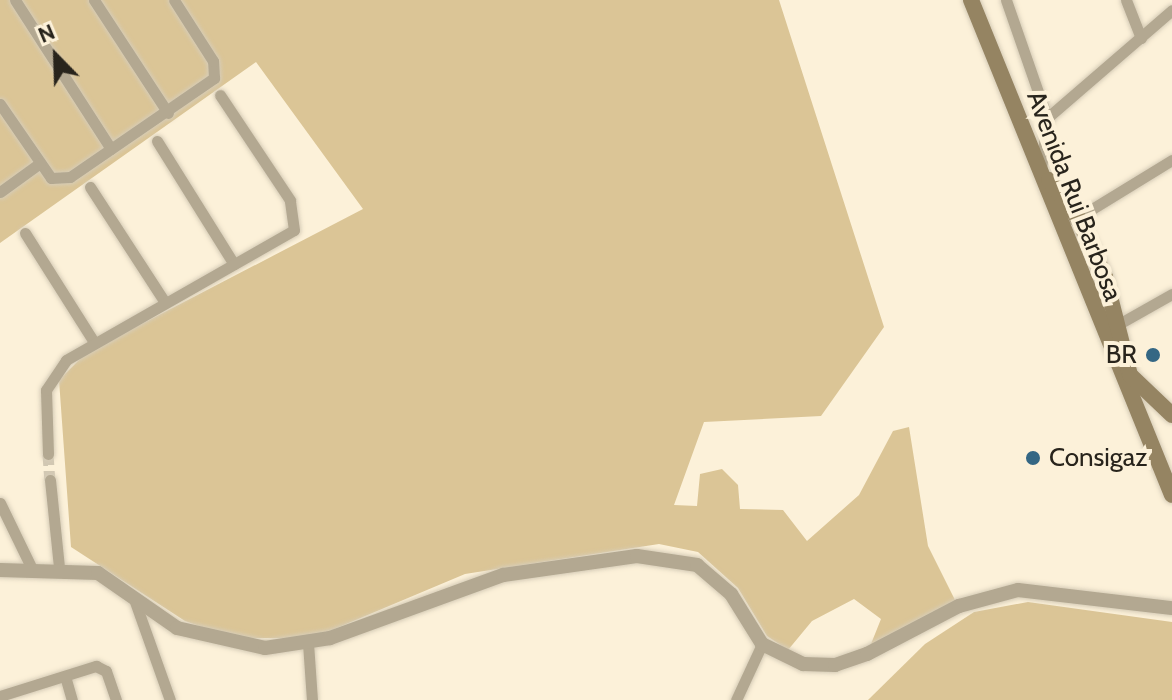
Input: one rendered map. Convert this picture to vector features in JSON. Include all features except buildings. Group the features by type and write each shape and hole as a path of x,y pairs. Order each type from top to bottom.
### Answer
{"main road":[{"name":"Avenida Rui Barbosa","path":"971,0 1041,169 1062,234 1140,429 1172,495"},
{"path":"1041,169 1078,218 1117,325 1130,375 1171,414 1140,429"}],"street":[{"path":"15,0 111,149"},
{"path":"94,0 168,113"},
{"path":"1,109 40,163 59,182 168,113 217,70 174,0"},
{"path":"1006,0 1047,118 1041,169"},
{"path":"1126,0 1141,38"},
{"path":"1047,118 1172,10"},
{"path":"48,454 46,390 53,373 92,339 287,236 297,219 220,95"},
{"path":"157,141 234,264"},
{"path":"1062,234 1078,218 1172,160"},
{"path":"0,192 40,163"},
{"path":"90,187 164,301"},
{"path":"25,233 92,339"},
{"path":"1117,325 1172,294"},
{"path":"50,480 59,567"},
{"path":"0,503 32,569"},
{"path":"0,570 59,567 98,573 177,628 210,640 265,648 308,643 503,575 637,556 697,565 731,594 762,644 803,664 835,665 959,606 1018,590 1172,608"},
{"path":"131,594 170,700"},
{"path":"308,643 312,700"},
{"path":"736,700 762,644"},
{"path":"0,696 26,694 65,676 101,667 116,700"},
{"path":"65,676 72,700"}],"shaded area":[{"path":"0,0 779,0 884,327 821,416 704,422 674,505 697,506 700,474 722,469 738,485 740,509 783,510 807,541 859,495 893,431 909,427 928,546 957,604 867,654 881,619 854,599 812,621 788,650 767,636 738,588 698,552 659,544 465,574 313,638 233,638 185,621 71,547 59,380 86,353 363,209 256,62 0,243"},
{"path":"1028,602 1172,622 1172,700 868,700 925,644 974,612"}],"tunnel":[{"path":"48,454 50,480"}],"place":[{"name":"BR","path":"1153,355"},
{"name":"Consigaz","path":"1033,458"}]}
